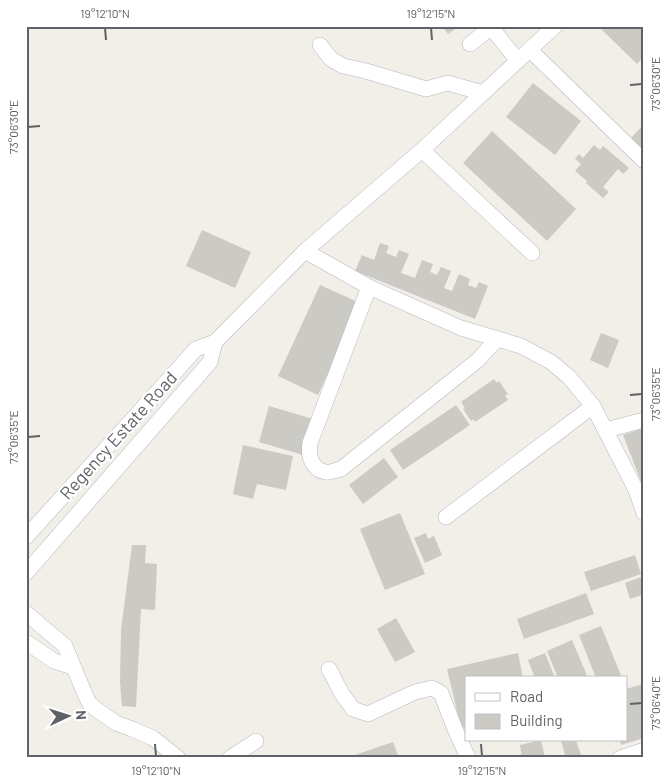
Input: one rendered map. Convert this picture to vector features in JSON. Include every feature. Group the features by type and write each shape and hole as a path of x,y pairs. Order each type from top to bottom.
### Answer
{"street":[{"path":"26,573 210,362 215,342 305,251 422,150 556,26"},
{"path":"470,44 491,27 518,61"},
{"path":"320,45 331,59 343,66 426,89 448,83 483,93"},
{"path":"530,50 644,161"},
{"path":"422,150 532,253"},
{"path":"305,251 369,287 460,328 521,346 551,362 569,377 593,406 636,490 644,513"},
{"path":"369,287 310,443 310,460 317,468 326,472 341,469 478,360 498,339"},
{"name":"Regency Estate Road","path":"26,537 196,348 215,342"},
{"path":"446,517 593,406"},
{"path":"606,430 644,420"},
{"path":"80,477 95,493"},
{"path":"26,613 65,646 89,703 116,724 153,738 178,758"},
{"path":"26,642 54,661 74,667"},
{"path":"329,669 342,694 353,709 368,714 415,692 432,688 440,692 468,758"},
{"path":"230,758 256,741"},
{"path":"620,758 644,750"}],"building":[{"path":"442,26 459,26 448,34"},
{"path":"598,26 644,26 644,57 637,64"},
{"path":"533,83 581,121 555,155 506,117"},
{"path":"644,124 644,151 631,138"},
{"path":"492,131 576,209 547,241 463,163"},
{"path":"594,145 600,150 603,146 629,168 623,174 618,169 603,187 609,192 603,198 575,171 581,164 575,159 579,154 583,158"},
{"path":"202,230 251,252 235,288 186,266"},
{"path":"380,243 389,246 386,253 396,257 399,250 409,254 401,273 415,278 422,260 433,264 430,272 437,275 441,267 451,271 444,288 452,291 459,274 470,279 468,285 476,288 479,282 488,286 475,319 355,271 362,255 374,260"},
{"path":"320,285 360,303 318,395 278,376"},
{"path":"601,333 619,340 608,368 590,360"},
{"path":"494,379 497,383 499,381 508,394 505,396 508,400 475,422 473,419 471,421 461,402"},
{"path":"456,405 470,425 403,470 390,450"},
{"path":"269,406 313,419 303,455 259,442"},
{"path":"641,429 642,433 644,432 644,489 623,435"},
{"path":"243,445 293,456 286,490 257,484 253,499 233,494"},
{"path":"384,458 398,477 363,504 349,485"},
{"path":"400,513 425,574 385,590 360,529"},
{"path":"426,533 428,539 434,536 442,555 425,563 414,538"},
{"path":"132,545 146,545 145,563 157,564 155,610 141,609 136,707 122,706 120,682 121,630"},
{"path":"635,555 641,574 591,591 584,572"},
{"path":"644,576 644,594 630,599 625,583"},
{"path":"586,593 594,614 524,639 517,619"},
{"path":"396,618 415,652 395,662 377,629"},
{"path":"601,626 621,676 595,676 579,635"},
{"path":"572,640 587,676 557,676 547,651"},
{"path":"518,653 523,676 465,676 465,727 461,728 447,669"},
{"path":"545,653 554,676 534,676 528,660"},
{"path":"643,684 644,738 621,745 620,742 628,742 628,688"},
{"path":"393,742 399,758 349,758 349,757"},
{"path":"541,742 545,758 522,758 520,745"},
{"path":"561,742 577,742 582,758 566,758"}]}
